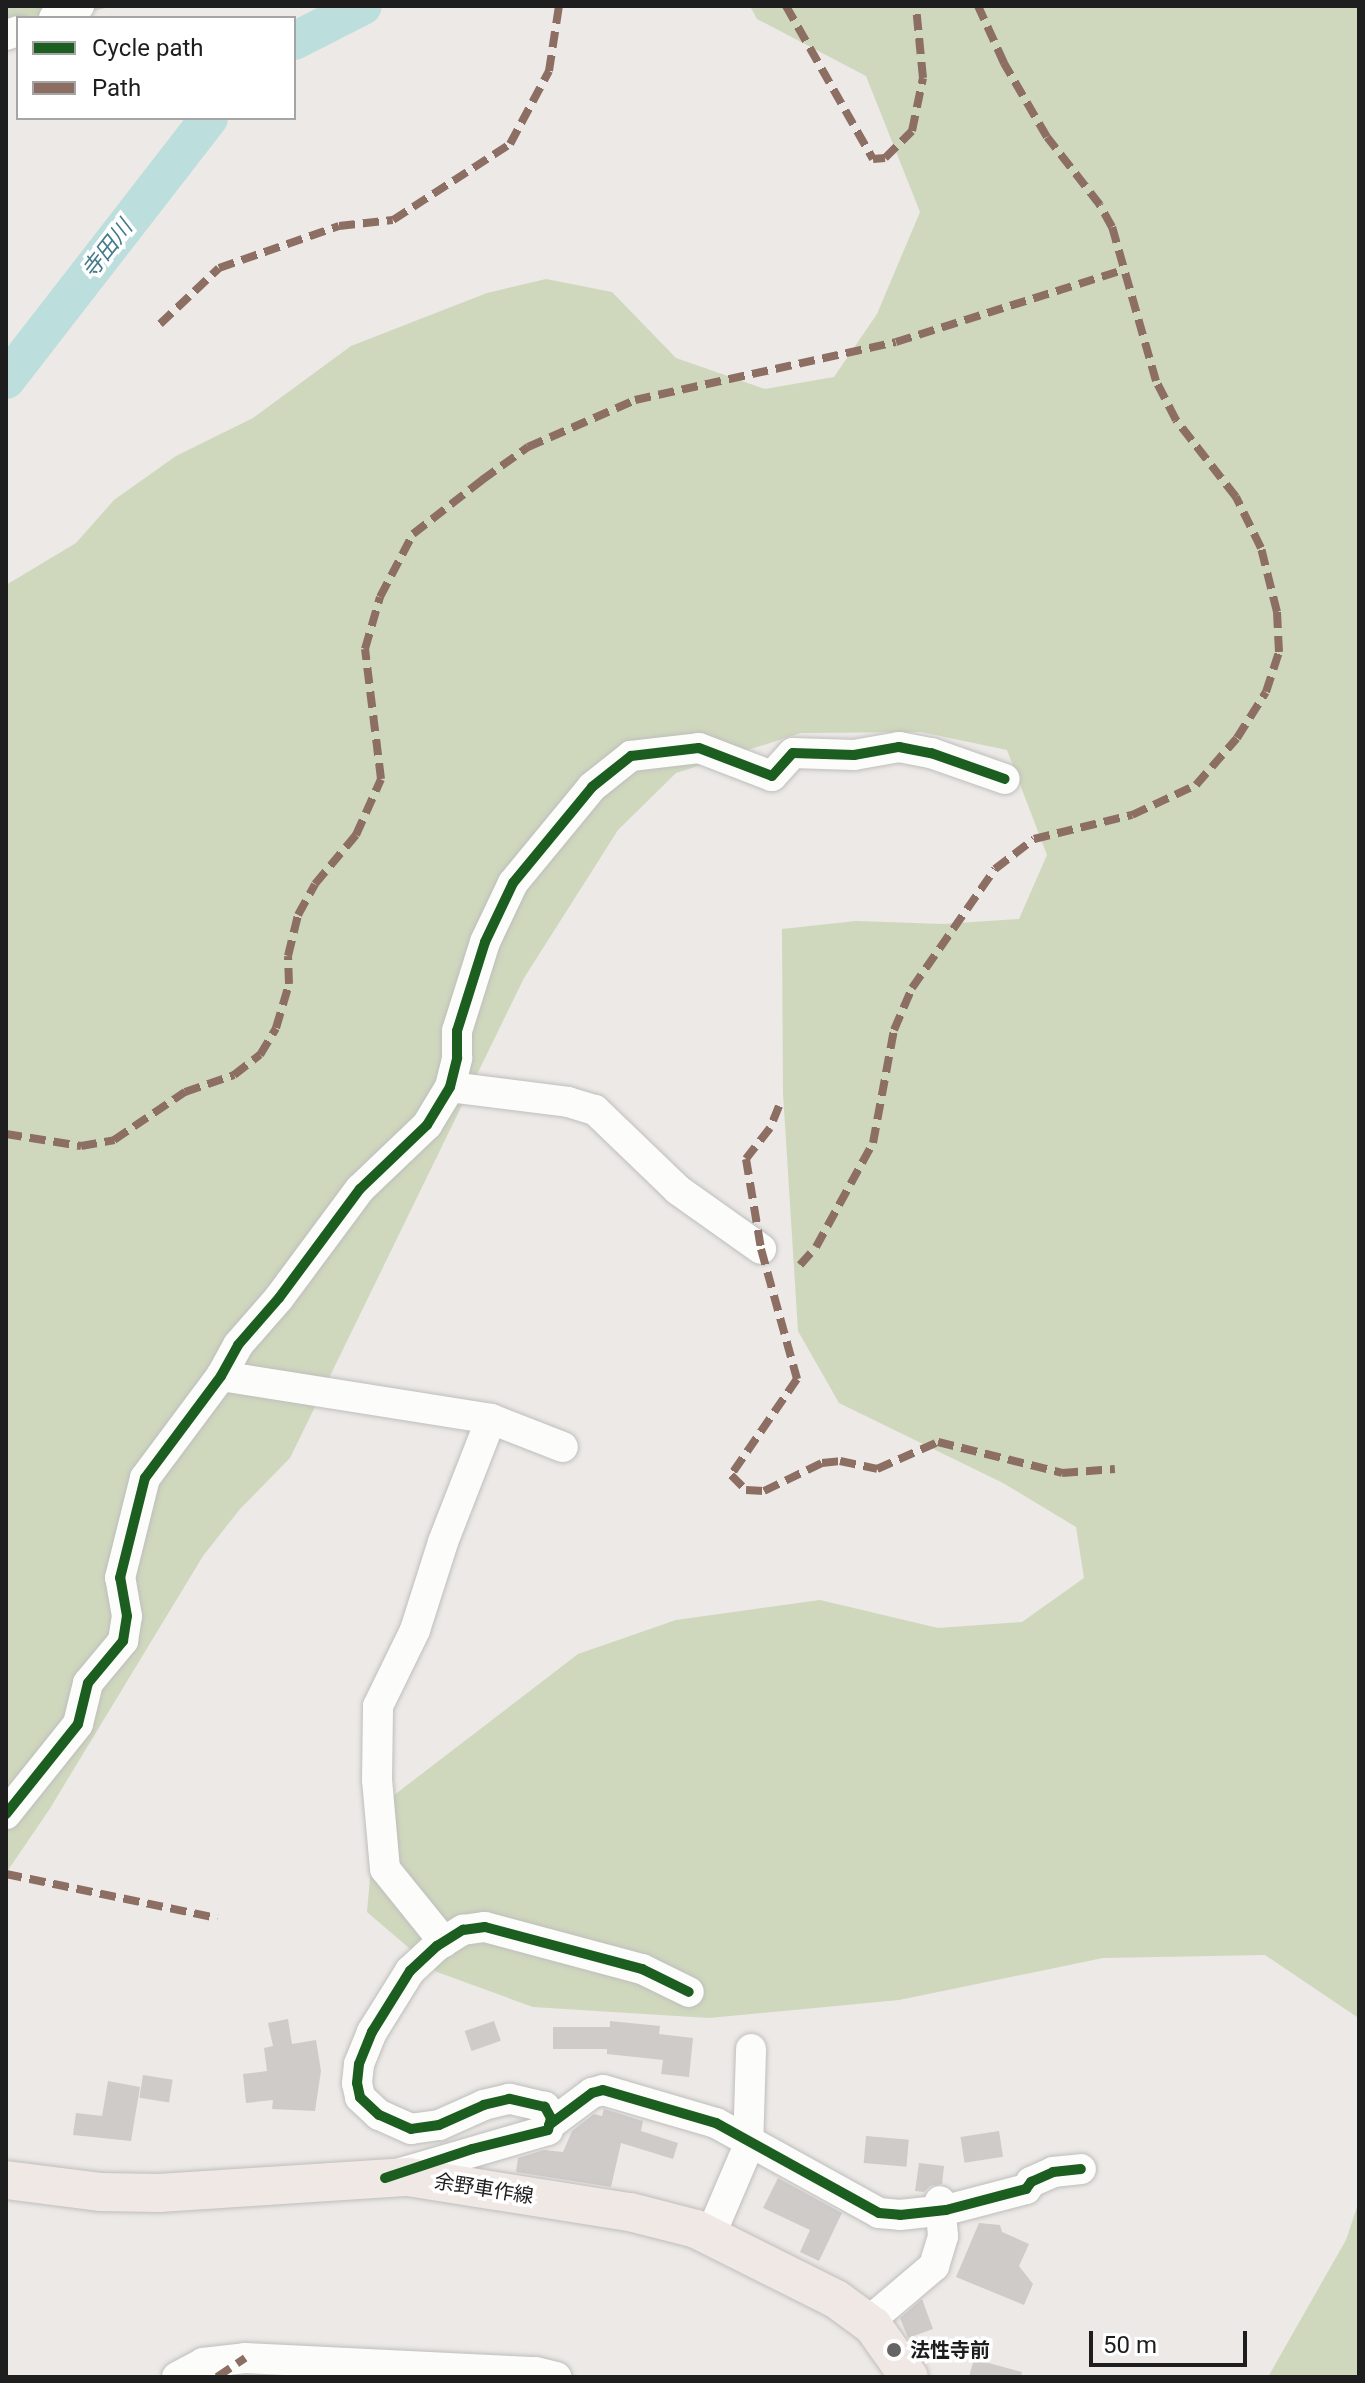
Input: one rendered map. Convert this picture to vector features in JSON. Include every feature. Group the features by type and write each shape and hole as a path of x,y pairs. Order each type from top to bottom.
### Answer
{"main road":[{"name":"余野車作線","path":"6,2180 101,2192 159,2193 408,2177 630,2212 710,2236 836,2299 868,2322 894,2350 909,2377"}],"street":[{"path":"58,16 79,6"},
{"path":"6,1814 78,1724 88,1683 123,1641 127,1616 120,1578 145,1478 221,1376 238,1345 279,1298 360,1189 427,1125 450,1087 457,1058 457,1031 485,942 513,883 592,787 631,756 699,748 772,776 793,753 854,755 899,747 931,753 1005,779"},
{"path":"450,1087 568,1102 595,1110 678,1190 761,1249"},
{"path":"221,1376 491,1419 563,1447"},
{"path":"444,1942 385,1869 377,1780 378,1706 415,1630 443,1542 491,1419"},
{"path":"385,2178 472,2149 548,2130 551,2118 545,2107 509,2099 484,2105 439,2125 411,2129 379,2115 360,2097 357,2083 359,2064 372,2032 410,1971 463,1930 485,1927 642,1969 689,1992"},
{"path":"710,2236 749,2140 751,2049"},
{"path":"549,2125 592,2093 603,2090 716,2123 879,2213 941,2206 1026,2189 1031,2182 1053,2172 1081,2169"},
{"path":"868,2322 934,2266 943,2236 941,2206"},
{"path":"177,2377 203,2363 245,2358 536,2372 556,2377"}],"green space":[{"path":"6,6 114,6 72,16 16,16 6,42"},
{"path":"750,6 1359,6 1359,2024 1357,2017 1265,1955 1103,1958 899,2000 709,2018 533,2007 437,1972 367,1912 376,1809 578,1654 676,1620 820,1600 938,1628 1022,1622 1084,1578 1076,1527 1003,1483 839,1403 798,1331 783,1093 782,929 856,921 943,924 1019,919 1047,855 1007,750 921,732 801,733 676,773 618,830 524,978 290,1458 240,1509 203,1556 49,1810 6,1873 6,585 76,543 114,500 176,456 253,418 351,346 487,293 546,279 612,292 676,358 765,389 834,377 877,314 920,212 866,76 757,19"},
{"path":"1359,2201 1359,2377 1268,2377 1346,2240"}],"building":[{"path":"288,2019 292,2044 316,2040 321,2071 315,2111 272,2109 273,2100 246,2103 243,2074 267,2071 264,2048 273,2046 268,2023"},
{"path":"494,2021 501,2041 472,2051 465,2031"},
{"path":"610,2021 660,2026 659,2034 693,2038 689,2077 661,2074 663,2060 607,2054 607,2049 553,2049 553,2027 610,2027"},
{"path":"143,2075 173,2080 169,2102 139,2098"},
{"path":"108,2081 140,2087 131,2141 73,2135 76,2113 102,2116"},
{"path":"604,2109 643,2121 641,2131 678,2143 673,2159 621,2143 611,2187 516,2172 518,2158 544,2150 563,2152 572,2131 594,2114 602,2116"},
{"path":"999,2131 1003,2157 965,2163 960,2137"},
{"path":"866,2136 909,2140 906,2167 864,2163"},
{"path":"919,2163 944,2166 942,2184 930,2186 924,2192 915,2191"},
{"path":"778,2178 842,2213 819,2261 800,2252 810,2230 763,2208"},
{"path":"979,2223 1000,2225 1002,2232 1029,2244 1019,2266 1033,2284 1024,2305 956,2277"},
{"path":"922,2299 933,2329 908,2338 900,2318"},
{"path":"974,2359 1022,2372 1021,2377 969,2377"}],"waterway":[{"name":"寺田川","path":"296,40 363,6"},
{"name":"寺田川","path":"6,380 207,120"}],"marked path":[{"path":"160,324 219,268 339,226 393,220 510,144 549,71 559,6"},
{"path":"786,6 873,159 885,158 912,131 923,78 916,6"},
{"path":"800,1265 816,1247 873,1143 894,1030 912,988 995,869 1034,839 1132,815 1196,785 1237,738 1266,692 1279,652 1277,612 1261,548 1236,497 1176,420 1156,381 1112,227 1100,205 1047,137 1004,63 978,6"},
{"path":"6,1134 81,1146 114,1140 185,1092 234,1075 260,1055 276,1028 289,984 288,956 298,915 315,884 356,835 381,779 365,649 380,597 413,534 482,480 528,447 635,400 896,342 1123,270"},
{"path":"779,1106 770,1128 746,1159 761,1249 797,1379 731,1475 746,1490 764,1491 822,1463 840,1461 877,1469 938,1442 1062,1473 1115,1469"},
{"path":"6,1874 217,1918"},
{"path":"217,2377 245,2358"}],"cycle path":[{"path":"6,1814 78,1724 88,1683 123,1641 127,1616 120,1578 145,1478 221,1376 238,1345 279,1298 360,1189 427,1125 450,1087 457,1058 457,1031 485,942 513,883 592,787 631,756 699,748 772,776 793,753 854,755 899,747 931,753 1005,779"},
{"path":"385,2178 472,2149 548,2130 551,2118 545,2107 509,2099 484,2105 439,2125 411,2129 379,2115 360,2097 357,2083 359,2064 372,2032 410,1971 437,1946 463,1930 485,1927 642,1969 689,1992"},
{"path":"549,2125 592,2093 603,2090 716,2123 879,2213 900,2215 946,2210 1026,2189 1031,2182 1053,2172 1081,2169"}],"place":[{"name":"法性寺前","path":"894,2350"}]}
